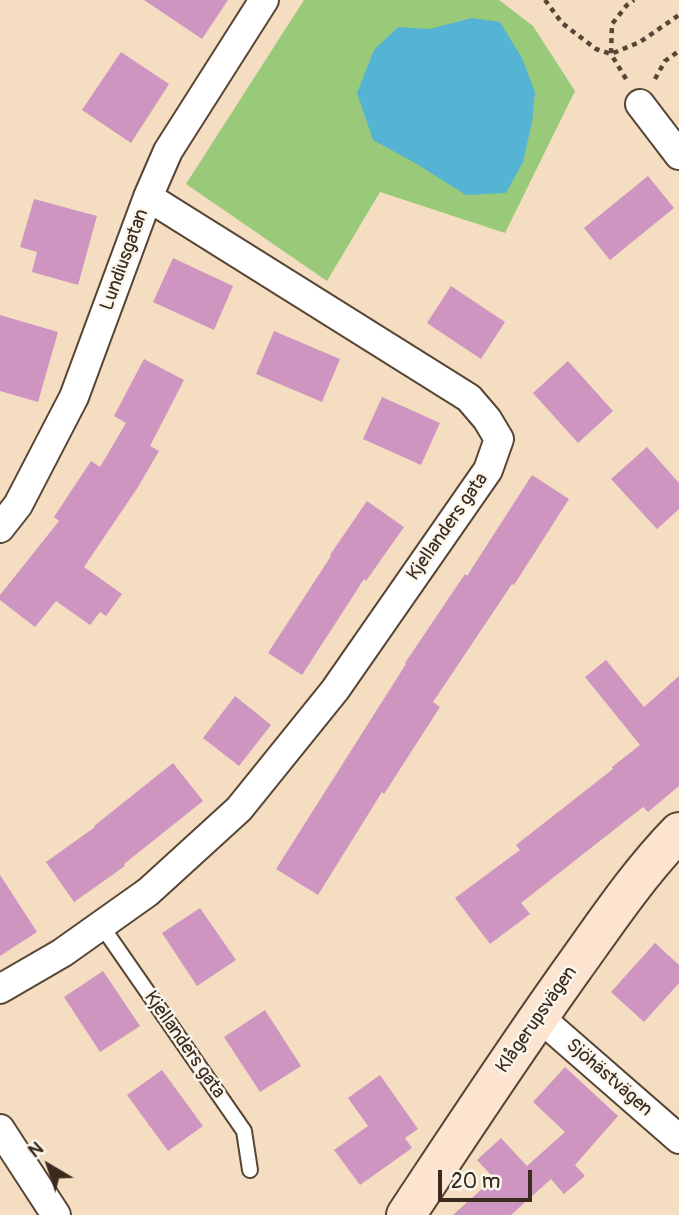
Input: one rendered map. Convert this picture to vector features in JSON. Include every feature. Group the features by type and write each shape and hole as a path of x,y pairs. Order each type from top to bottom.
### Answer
{"street":[{"name":"Lundiusgatan","path":"0,528 18,505 74,397 148,197 168,151 264,0"},
{"path":"640,104 679,155"},
{"name":"Kjellanders gata","path":"0,989 62,953 148,892 239,809 335,690 488,470 499,439 487,419 468,398 148,197"},
{"name":"Klågerupsvägen","path":"406,1215 538,1016 619,904 679,832"},
{"name":"Sjöhästvägen","path":"538,1016 679,1139"},
{"path":"0,1129 56,1215"}],"lane":[{"name":"Kjellanders gata","path":"102,925 244,1131 250,1170"}],"path":[{"path":"545,0 562,23 596,49 611,54 640,42 679,15"},
{"path":"611,54 612,24 634,0"},
{"path":"640,104 665,61 679,51"}],"green space":[{"path":"304,0 499,0 533,26 575,91 505,233 380,192 327,281 186,184"}],"water":[{"path":"472,18 500,22 522,58 535,92 532,122 523,162 506,193 466,195 373,140 357,93 374,50 398,27 429,29"}],"building":[{"path":"144,0 228,0 202,39"},
{"path":"121,52 169,84 131,143 82,110"},
{"path":"648,176 674,208 610,260 584,228"},
{"path":"34,199 97,216 78,285 32,272 37,252 20,247"},
{"path":"173,258 233,286 214,330 153,302"},
{"path":"451,286 505,322 481,359 427,323"},
{"path":"0,315 58,332 38,402 0,391"},
{"path":"274,331 340,359 322,402 256,374"},
{"path":"144,359 184,380 150,446 159,451 84,567 122,594 106,616 100,612 90,625 56,601 35,627 0,600 0,595 59,521 54,517 91,461 100,467 126,423 114,416"},
{"path":"568,361 613,411 578,443 533,393"},
{"path":"382,397 440,423 421,465 363,439"},
{"path":"647,447 679,483 679,509 657,529 611,479"},
{"path":"532,475 569,499 514,585 512,584 433,702 440,707 384,794 382,792 318,895 276,869 405,663 465,574 467,576"},
{"path":"367,501 404,527 366,581 364,579 302,675 268,653"},
{"path":"606,660 644,707 679,676 679,786 648,812 643,807 521,903 530,914 490,944 455,898 520,850 516,845 640,745 585,677"},
{"path":"235,696 271,725 239,766 203,738"},
{"path":"173,763 203,801 124,864 125,866 74,902 46,862 95,827"},
{"path":"0,875 37,932 0,956"},
{"path":"200,908 236,960 197,986 162,933"},
{"path":"655,943 679,965 679,983 644,1022 611,992"},
{"path":"103,971 140,1026 100,1052 64,997"},
{"path":"265,1010 301,1066 260,1092 224,1037"},
{"path":"565,1067 618,1116 575,1165 585,1176 564,1194 551,1179 511,1215 453,1215 494,1178 477,1160 501,1138 527,1166 565,1132 533,1102"},
{"path":"162,1070 203,1126 168,1151 127,1095"},
{"path":"380,1075 418,1129 405,1138 412,1148 360,1185 334,1150 368,1126 348,1098"}]}
